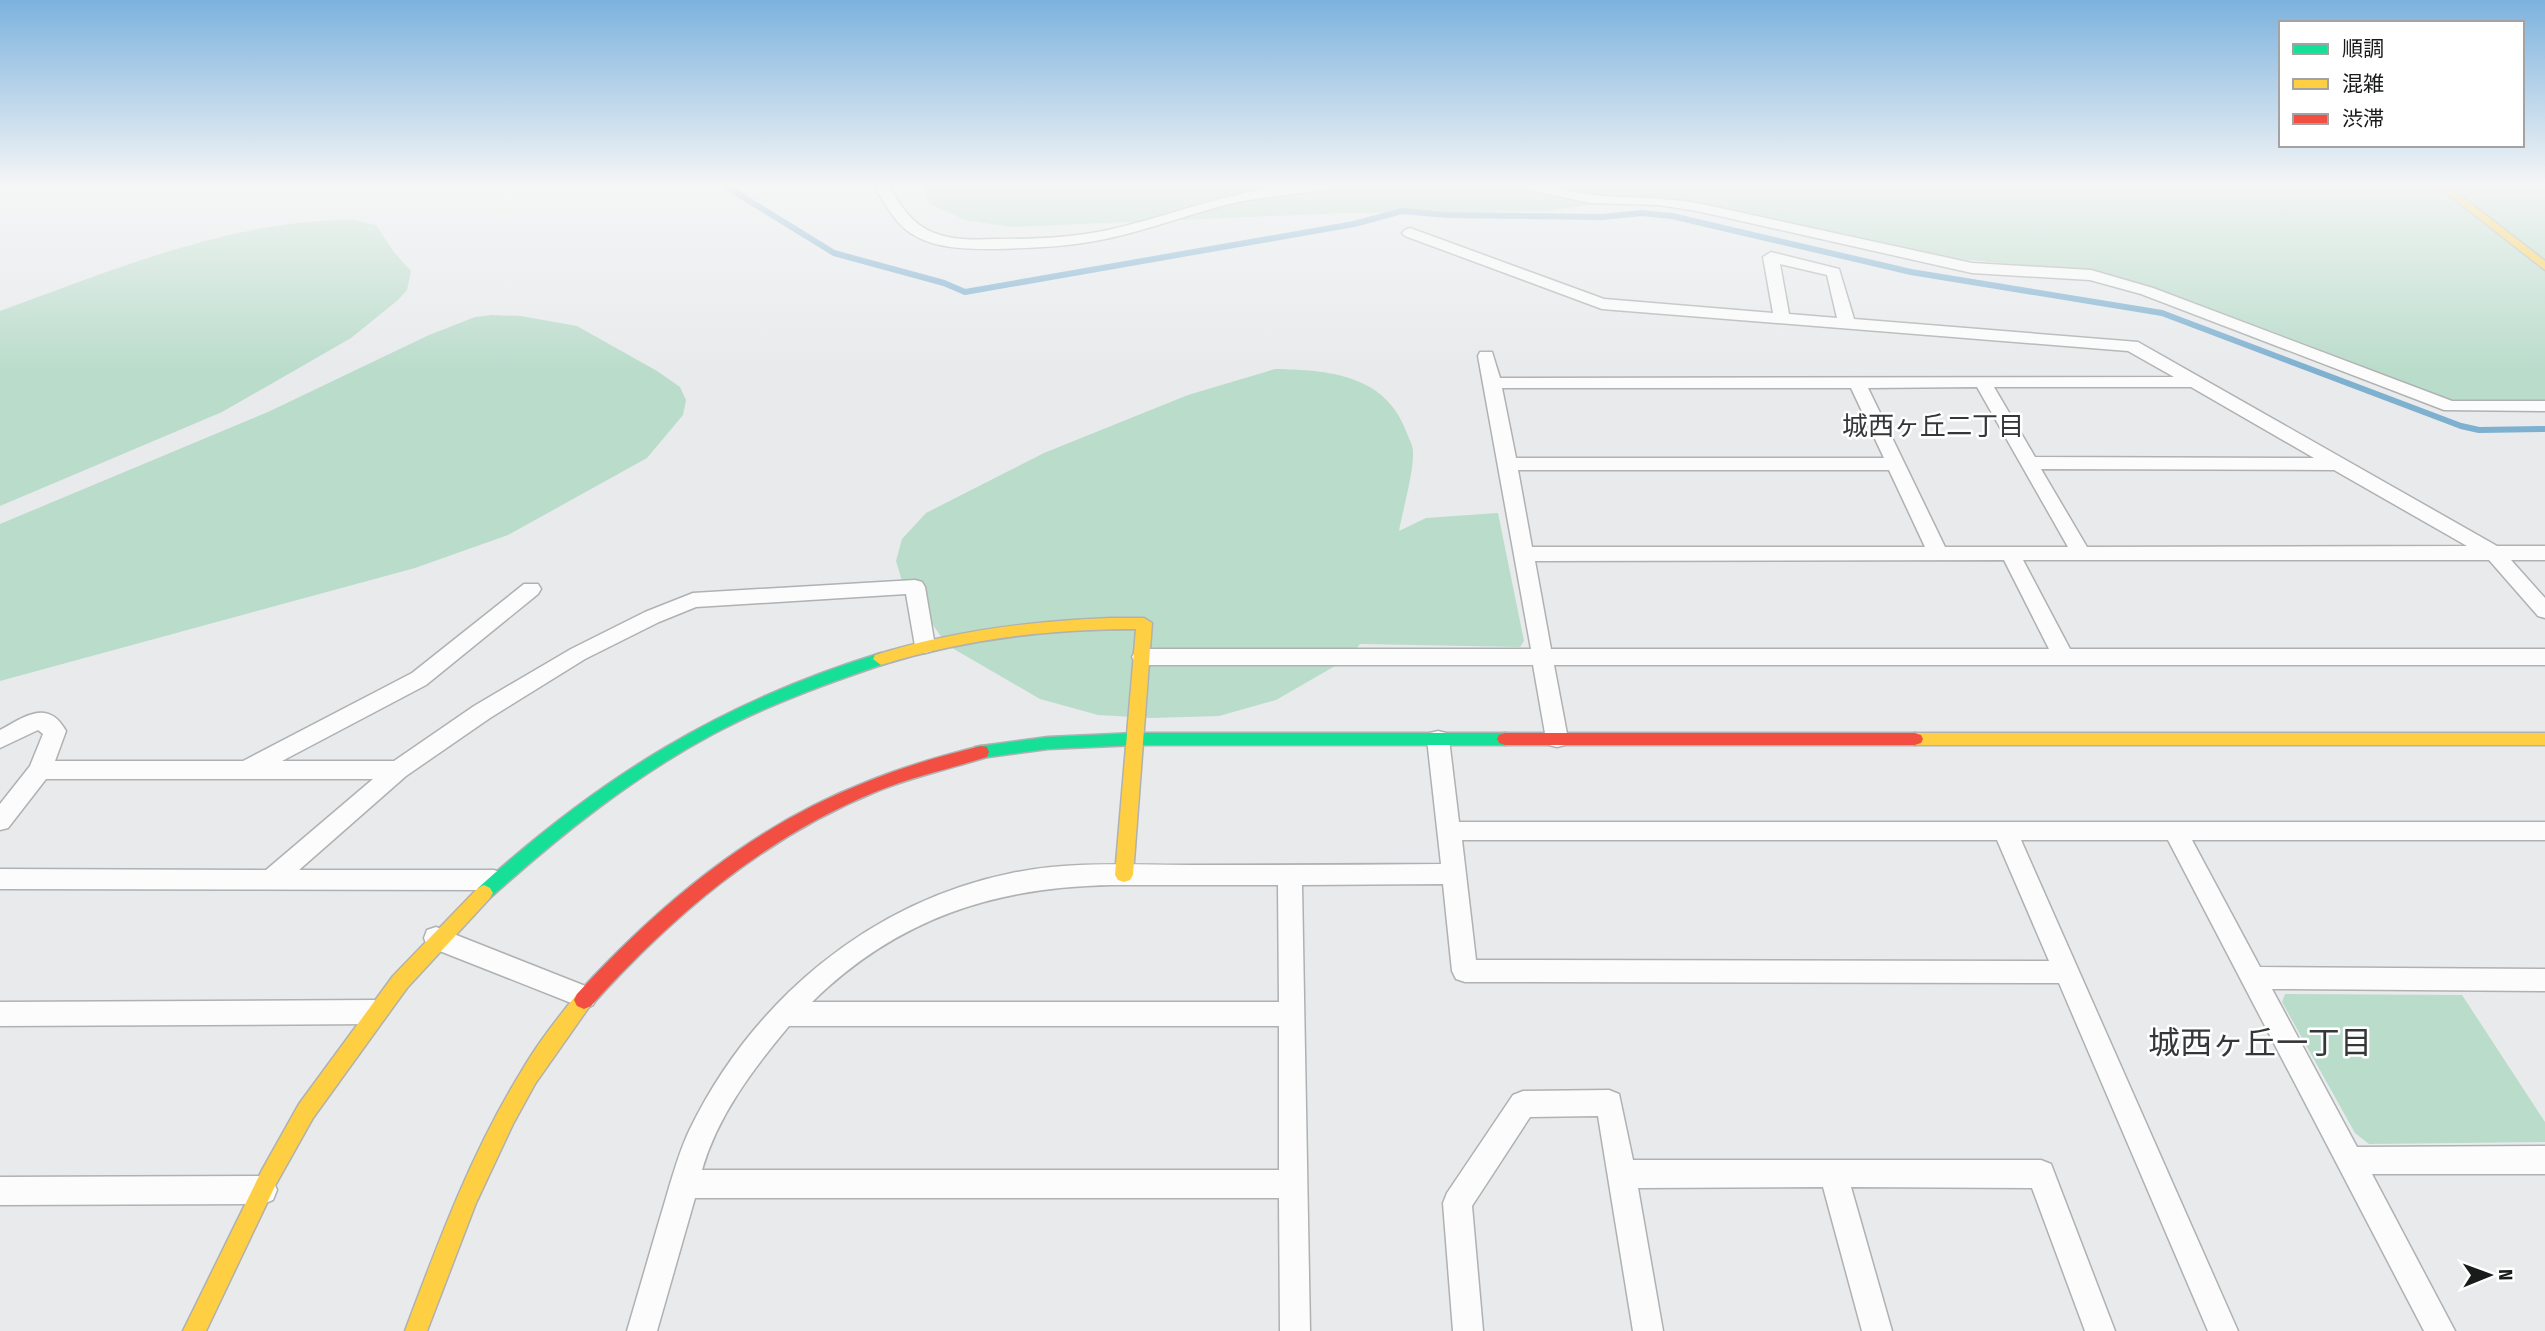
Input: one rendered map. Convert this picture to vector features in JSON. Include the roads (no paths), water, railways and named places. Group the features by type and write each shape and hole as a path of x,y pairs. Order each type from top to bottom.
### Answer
{"street":[{"path":"1445,246 1602,304 2132,346 2495,554 2545,611"},
{"path":"1875,246 1972,268 2091,275 2158,295 2450,406 2545,406"},
{"path":"2519,246 2545,267"},
{"path":"1782,318 1771,257 1834,272 1847,324"},
{"path":"1486,356 1557,739"},
{"path":"1982,382 2081,554"},
{"path":"1493,383 2198,382"},
{"path":"1857,383 1938,553"},
{"path":"2029,463 2340,464"},
{"path":"1508,464 1896,464"},
{"path":"2010,553 2063,657"},
{"path":"1524,554 2545,553"},
{"path":"273,878 398,770 482,712 578,654 693,600 915,587 925,646"},
{"path":"248,769 419,679 531,590"},
{"path":"194,1331 297,1126 374,1012 436,938 494,880 543,837 636,770 724,719 811,681 925,646 995,632 1087,623 1144,623 1124,875"},
{"path":"1142,657 2545,657"},
{"path":"0,740 40,719 55,731 40,769 0,821"},
{"path":"416,1331 484,1158 525,1080 584,997 644,932 720,871 797,821 853,792 903,773 965,755 1073,741 1136,739 2545,739"},
{"path":"1438,739 1465,971 2066,972"},
{"path":"40,769 398,770"},
{"path":"1450,831 2545,831"},
{"path":"2005,831 2223,1331"},
{"path":"2175,831 2440,1331"},
{"path":"642,1331 697,1143 723,1093 752,1047 832,969 862,946 908,918 990,888 1042,878 1124,875 1453,874"},
{"path":"1290,875 1295,1331"},
{"path":"0,879 494,880"},
{"path":"436,938 584,997"},
{"path":"2254,978 2545,980"},
{"path":"0,1014 374,1012"},
{"path":"783,1014 1292,1014"},
{"path":"1468,1331 1457,1203 1523,1104 1609,1103 1648,1331"},
{"path":"2352,1161 2545,1160"},
{"path":"1833,1173 1877,1331"},
{"path":"1623,1174 2041,1174 2100,1331"},
{"path":"685,1184 1294,1184"},
{"path":"0,1191 263,1190"}],"waterway":[{"path":"823,246 834,253 944,283 965,292 1227,246"},
{"path":"1801,246 1911,272 2162,313 2461,426 2479,430 2545,429"}],"district":[{"name":"城西ヶ丘二丁目","path":"1933,426"},
{"name":"城西ヶ丘一丁目","path":"2260,1043"}]}
